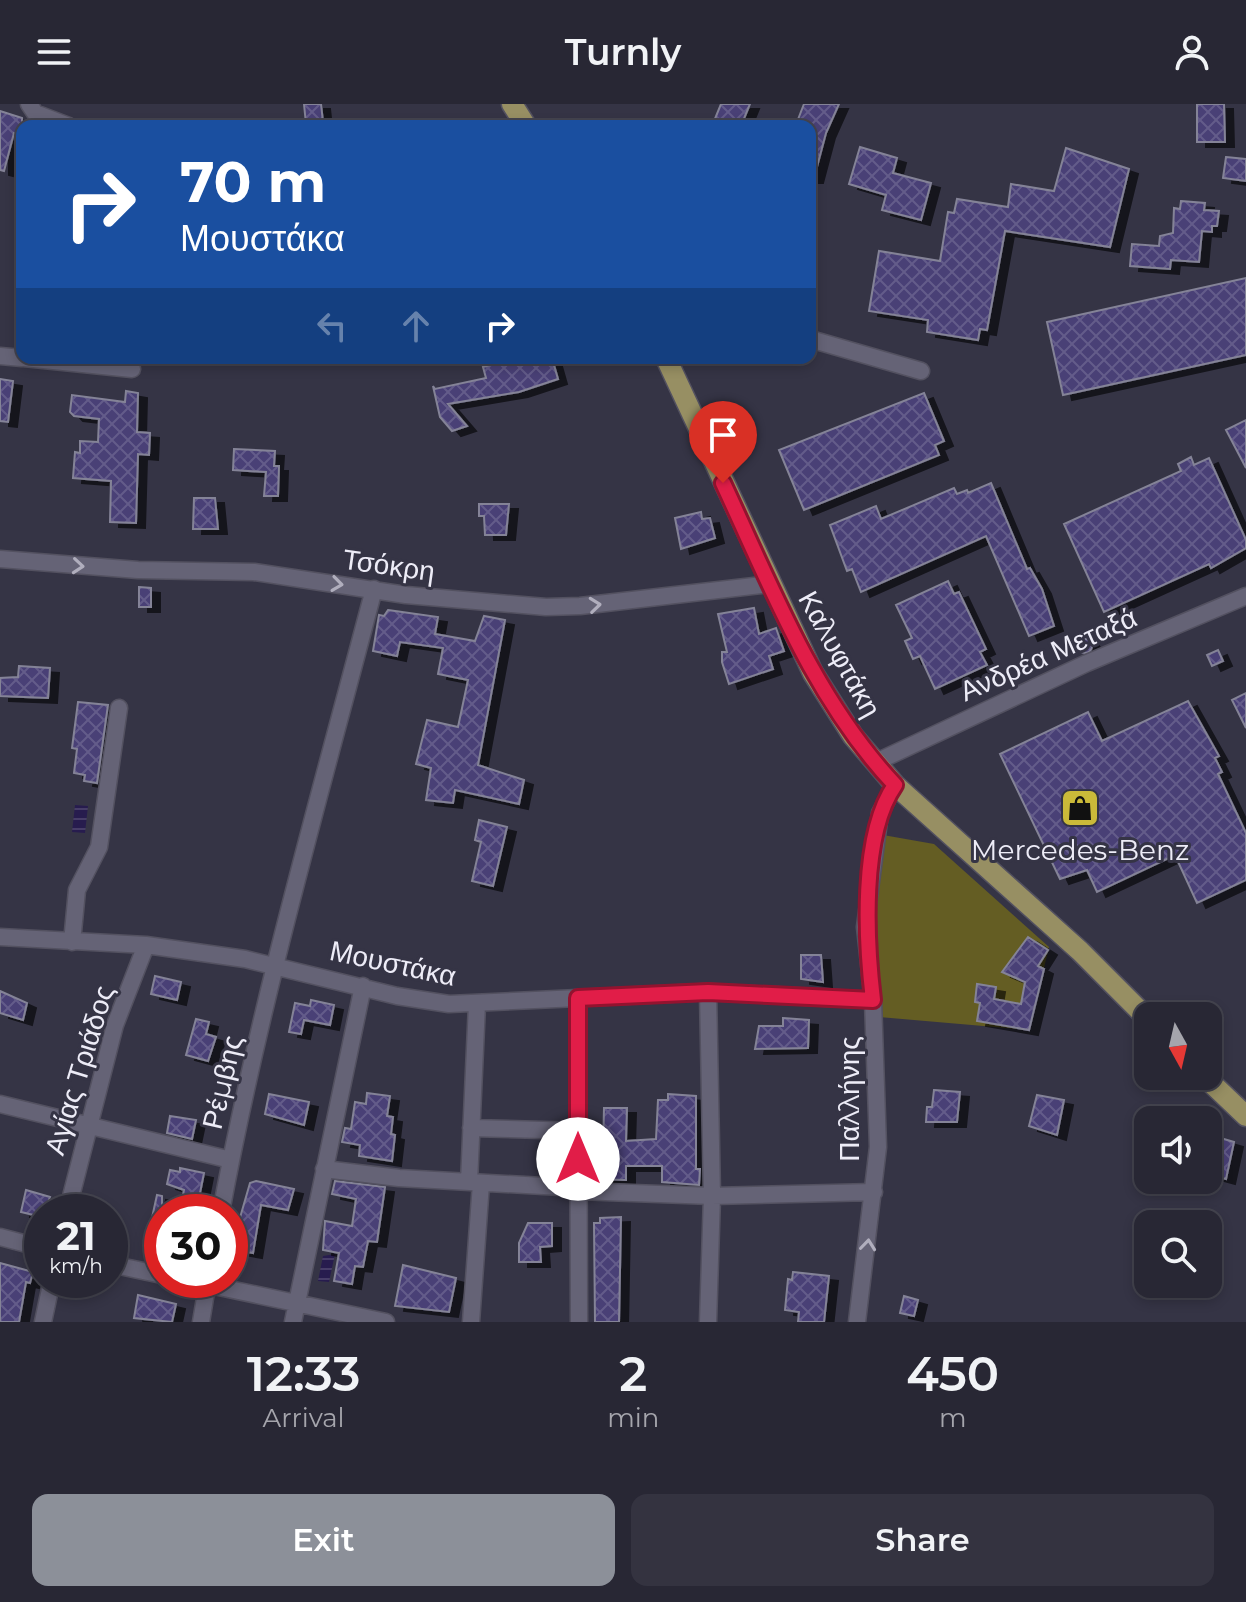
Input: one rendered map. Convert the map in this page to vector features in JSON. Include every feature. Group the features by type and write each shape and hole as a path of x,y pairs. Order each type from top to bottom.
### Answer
{"main road":[{"name":"Καλυφτάκη","path":"669,364 770,584 831,705 874,763 895,785 1080,951 1134,1005"},
{"path":"1219,1090 1246,1116"}],"street":[{"path":"29,104 35,113 53,120"},
{"path":"816,341 921,371"},
{"path":"82,364 132,369"},
{"name":"Τσόκρη","path":"0,559 138,570 254,572 461,601 569,607 770,584"},
{"name":"Ρέμβης","path":"224,1194 277,965 374,589"},
{"name":"Ανδρέα Μεταξά","path":"874,763 1087,663 1246,596"},
{"path":"72,942 77,890 99,847 119,708"},
{"name":"Παλλήνης","path":"857,1322 878,1147 873,1000 865,927 880,813 895,785"},
{"name":"Μουστάκα","path":"0,937 146,945 277,965 397,996 449,1004 708,992 873,1000"},
{"name":"Αγίας Τριάδος","path":"71,1194 115,1025 146,945"},
{"path":"293,1322 363,986"},
{"path":"708,992 712,1196 708,1322"},
{"path":"578,998 579,1322"},
{"path":"471,1322 475,1183 471,1128 477,1004"},
{"path":"0,1104 231,1160"},
{"path":"471,1128 578,1131"},
{"path":"324,1169 475,1183 712,1196 874,1192"},
{"path":"0,1237 24,1243"},
{"path":"248,1292 385,1322"},
{"path":"43,1322 48,1298"},
{"path":"201,1322 205,1298"}],"shaded area":[{"path":"75,805 88,806 85,833 72,832"},
{"path":"883,835 934,844 1049,947 1029,1030 879,1017 872,945"},
{"path":"335,1254 329,1282 318,1281 323,1256"}],"building":[{"path":"304,104 321,104 323,120 306,120"},
{"path":"721,104 750,104 743,120 714,120"},
{"path":"804,104 839,104 826,133 816,170 816,120 798,120"},
{"path":"1197,104 1224,104 1225,142 1197,142"},
{"path":"0,111 22,120 16,120 16,134 4,171 0,170"},
{"path":"860,147 897,158 893,173 931,183 921,220 882,210 886,195 849,184"},
{"path":"1066,148 1129,169 1110,247 1005,231 987,330 980,329 978,340 927,332 928,320 869,311 879,251 940,261 948,212 954,213 957,199 1008,207 1011,184 1054,191"},
{"path":"1226,157 1246,159 1246,181 1223,178"},
{"path":"1181,201 1205,203 1204,210 1219,211 1217,226 1212,226 1212,232 1202,231 1199,262 1171,260 1170,269 1130,266 1132,244 1159,246 1160,236 1173,233 1174,208 1180,209"},
{"path":"1246,278 1246,355 1063,395 1047,322"},
{"path":"493,364 554,364 558,379 519,392 448,404 467,426 452,431 440,417 433,386 435,389 486,378 483,367"},
{"path":"0,379 13,381 8,422 0,421"},
{"path":"126,391 138,393 137,432 150,433 149,455 138,454 136,523 110,522 111,481 73,478 75,452 80,453 80,441 98,442 99,419 74,416 70,412 72,395 125,402"},
{"path":"924,393 944,441 935,445 939,455 804,510 779,450"},
{"path":"1246,420 1246,468 1226,430"},
{"path":"234,449 275,451 274,466 279,466 278,496 264,496 266,472 233,470"},
{"path":"1191,457 1194,465 1209,458 1246,540 1246,548 1211,568 1209,564 1104,612 1064,524 1181,471 1178,464"},
{"path":"991,483 1027,569 1030,568 1042,589 1054,626 1029,636 986,536 861,592 852,569 847,571 830,525 876,506 881,519 954,488 957,494 967,490 968,493"},
{"path":"194,498 215,498 218,529 193,529"},
{"path":"479,504 509,504 506,535 485,535 484,516 479,516"},
{"path":"701,512 702,519 710,518 715,538 681,549 675,518"},
{"path":"948,581 954,594 959,592 986,649 980,652 987,665 935,689 920,656 913,659 905,641 912,638 896,605"},
{"path":"139,587 151,588 151,607 139,607"},
{"path":"754,608 759,634 776,628 784,651 769,656 773,669 729,684 722,662 722,652 727,652 718,614"},
{"path":"388,610 438,617 435,634 475,641 484,616 505,620 478,765 524,780 519,804 455,790 453,803 426,800 431,768 416,764 427,720 458,727 468,680 438,674 443,648 400,642 397,656 373,651 379,615 384,616"},
{"path":"1085,639 1092,646 1085,653 1078,646"},
{"path":"1218,650 1223,661 1212,666 1207,655"},
{"path":"19,666 50,668 48,698 0,696 0,678 18,677"},
{"path":"1246,693 1246,728 1232,700"},
{"path":"1188,701 1219,756 1215,758 1222,772 1218,774 1246,833 1246,880 1197,903 1175,855 1097,892 1087,870 1060,879 1000,754 1088,712 1102,741"},
{"path":"78,702 108,705 97,783 84,781 85,775 74,773 77,749 72,748"},
{"path":"479,820 507,827 493,886 472,881 481,842 475,840"},
{"path":"1028,937 1048,950 1038,966 1044,969 1029,1030 977,1021 980,1003 975,1002 977,984 996,987 994,999 1021,1004 1025,982 1002,972"},
{"path":"801,955 821,955 823,982 801,979"},
{"path":"155,976 181,982 177,1000 151,994"},
{"path":"0,991 27,1003 23,1020 0,1013"},
{"path":"311,1000 334,1005 330,1025 304,1020 301,1034 289,1032 295,1003 310,1006"},
{"path":"783,1018 809,1020 808,1048 755,1049 759,1026 783,1026"},
{"path":"196,1019 209,1022 206,1034 216,1037 208,1061 186,1055"},
{"path":"934,1090 960,1092 957,1122 926,1122 927,1107 932,1107"},
{"path":"367,1093 390,1096 387,1116 393,1117 391,1134 395,1135 392,1161 359,1156 360,1145 342,1142 345,1128 351,1129 355,1102 366,1104"},
{"path":"269,1094 309,1102 304,1125 265,1114"},
{"path":"668,1094 696,1096 696,1169 700,1169 699,1185 662,1182 662,1166 626,1166 626,1180 590,1179 590,1151 603,1151 604,1108 627,1108 626,1141 656,1139 658,1100 668,1100"},
{"path":"1037,1095 1064,1100 1057,1135 1029,1126"},
{"path":"170,1116 196,1120 192,1139 167,1133"},
{"path":"1222,1138 1234,1142 1226,1179 1222,1178"},
{"path":"180,1168 204,1173 200,1194 183,1194 184,1190 167,1184 170,1170 180,1172"},
{"path":"256,1181 294,1189 288,1210 261,1205 253,1253 248,1252 247,1194 250,1183"},
{"path":"335,1181 385,1187 377,1242 368,1241 363,1267 355,1266 352,1284 334,1281 339,1253 323,1250 325,1221 352,1226 356,1199 332,1194"},
{"path":"621,1217 619,1322 595,1322 594,1223 600,1223 600,1218"},
{"path":"528,1223 552,1223 552,1246 540,1247 541,1262 519,1262 519,1243"},
{"path":"0,1263 24,1270 24,1293 19,1322 0,1322"},
{"path":"403,1265 456,1278 449,1312 395,1306"},
{"path":"793,1272 829,1276 824,1322 798,1322 799,1312 785,1310 788,1279 792,1280"},
{"path":"138,1295 176,1304 172,1322 134,1318"},
{"path":"904,1296 918,1300 914,1316 900,1313"}],"place":[{"name":"Mercedes-Benz","path":"1080,808"}],"route":[{"path":"578,1159 578,998 708,992 873,1000 865,927 880,813 895,785 874,763 831,705 723,483"}]}
